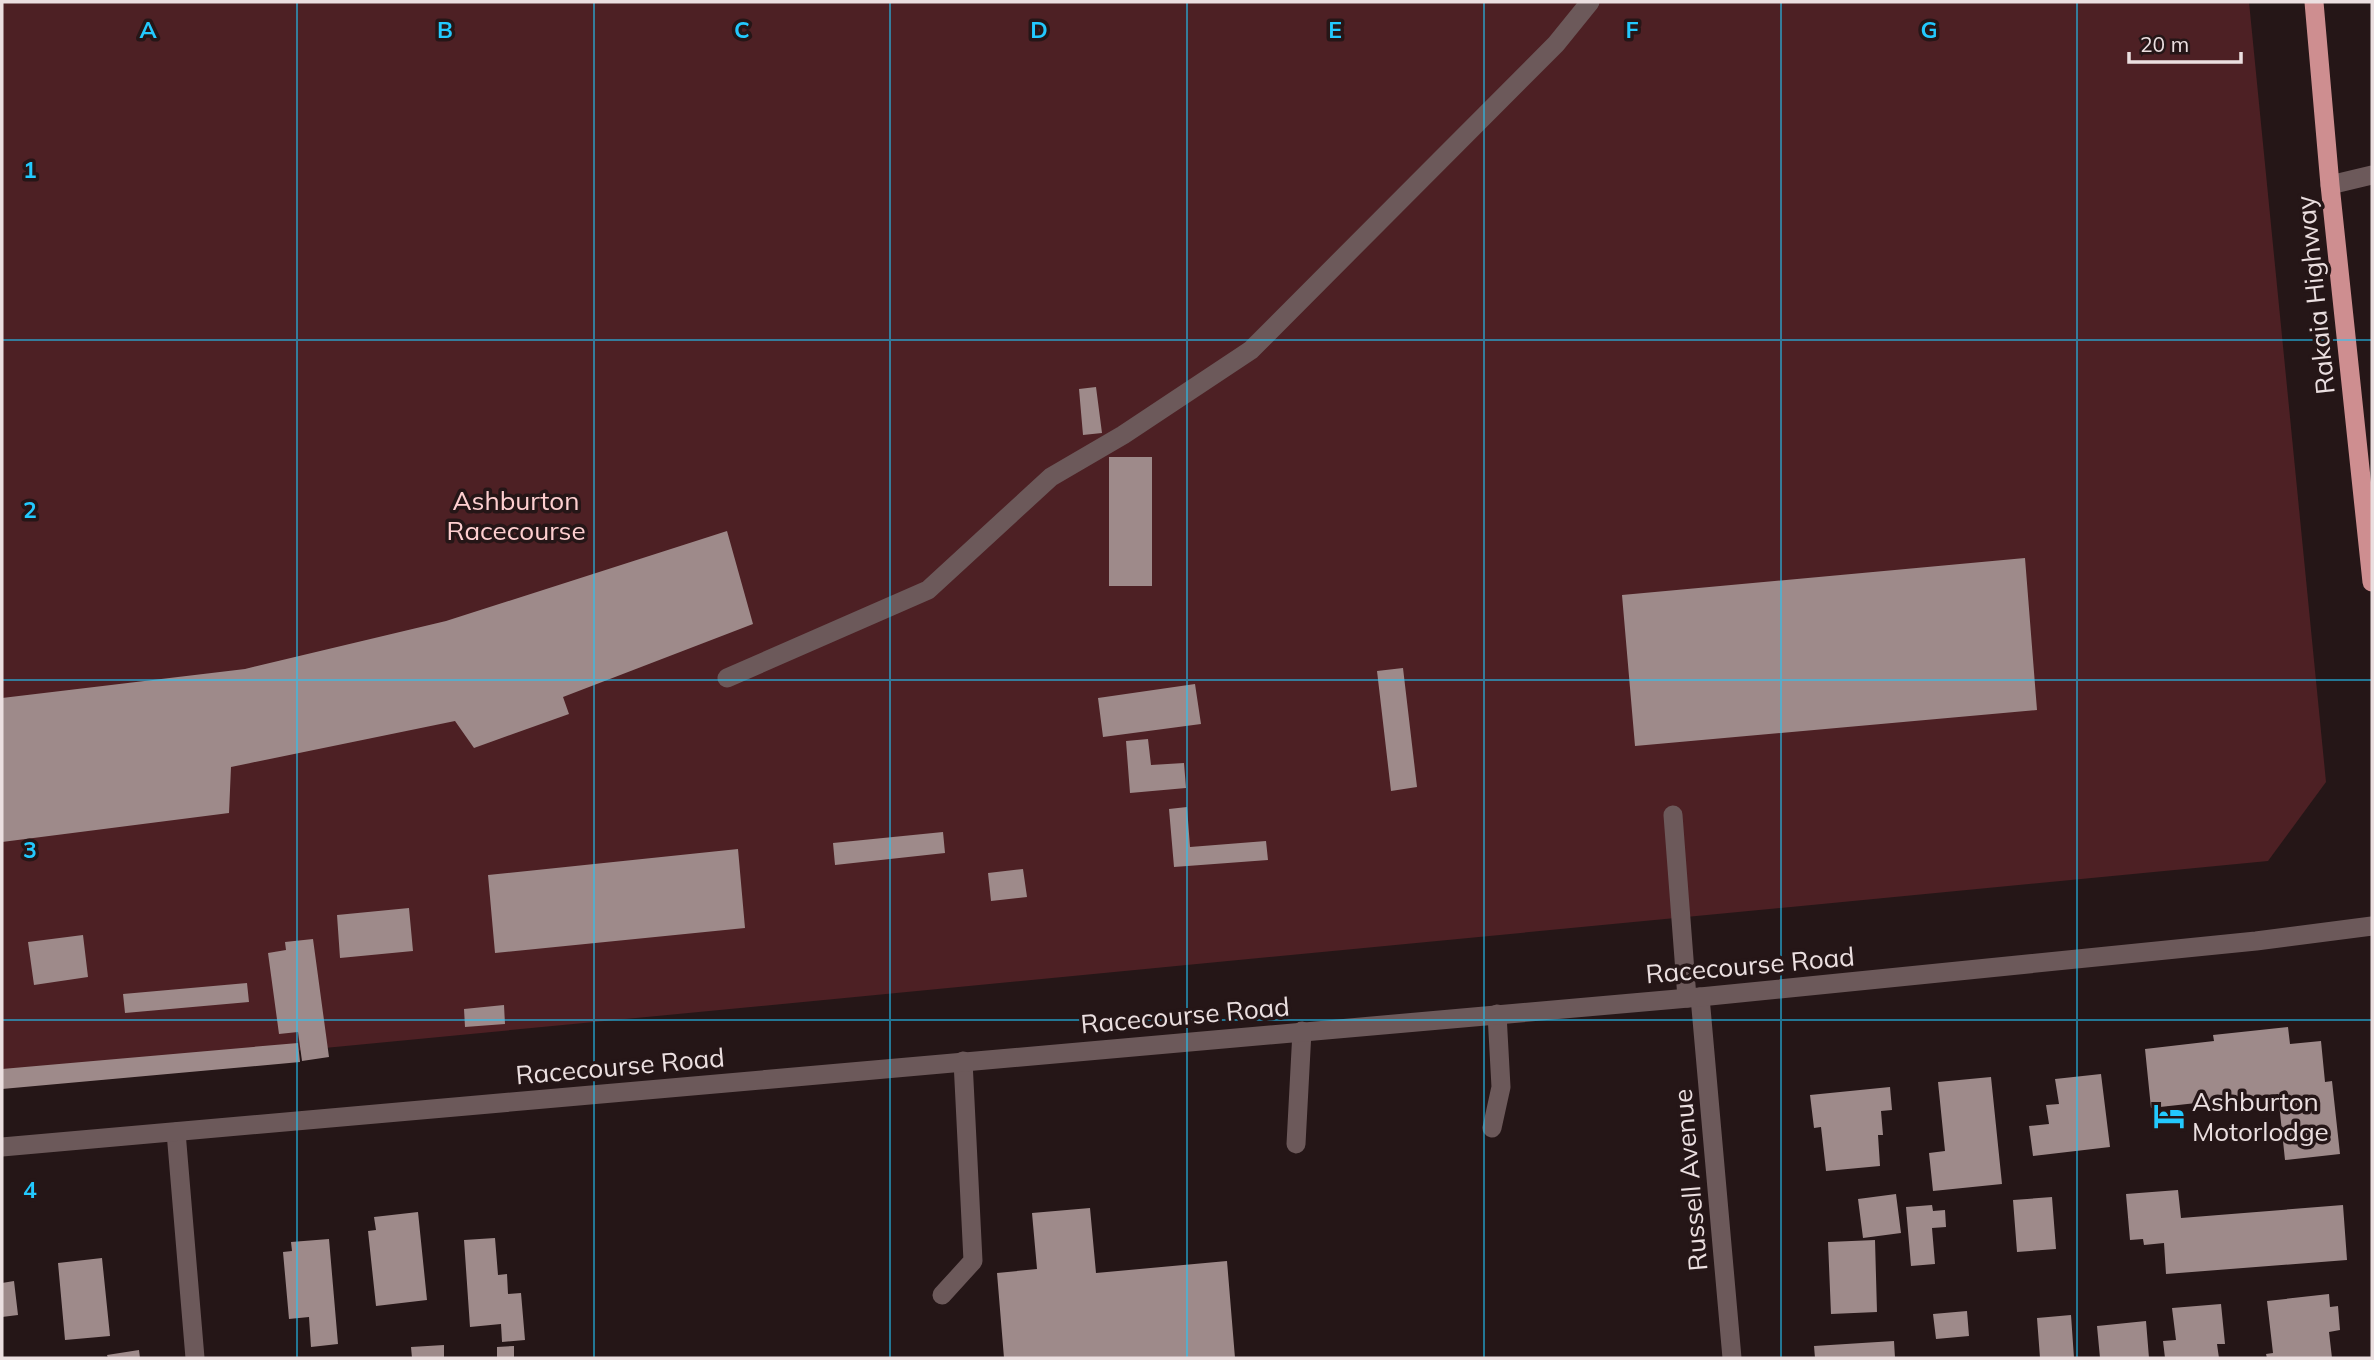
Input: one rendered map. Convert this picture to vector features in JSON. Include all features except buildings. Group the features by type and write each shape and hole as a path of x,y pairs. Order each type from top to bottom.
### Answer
{"highway":[{"name":"Rakaia Highway","path":"2314,2 2330,185 2372,582"}],"street":[{"path":"727,678 928,590 1051,477 1124,435 1251,350 1556,44 1590,2"},
{"path":"2330,185 2372,175"},
{"name":"Russell Avenue","path":"1673,815 1732,1358"},
{"name":"Racecourse Road","path":"2,1147 1693,997 2256,942 2372,926"},
{"path":"1492,1128 1501,1087 1497,1014"},
{"path":"1296,1144 1302,1031"},
{"path":"942,1294 972,1261 963,1061"},
{"path":"176,1132 195,1358"}],"green space":[{"name":"Ashburton Racecourse","path":"2,2 2249,2 2326,782 2268,861 2,1079"}],"place":[{"name":"Ashburton Motorlodge","path":"2169,1116"}]}
